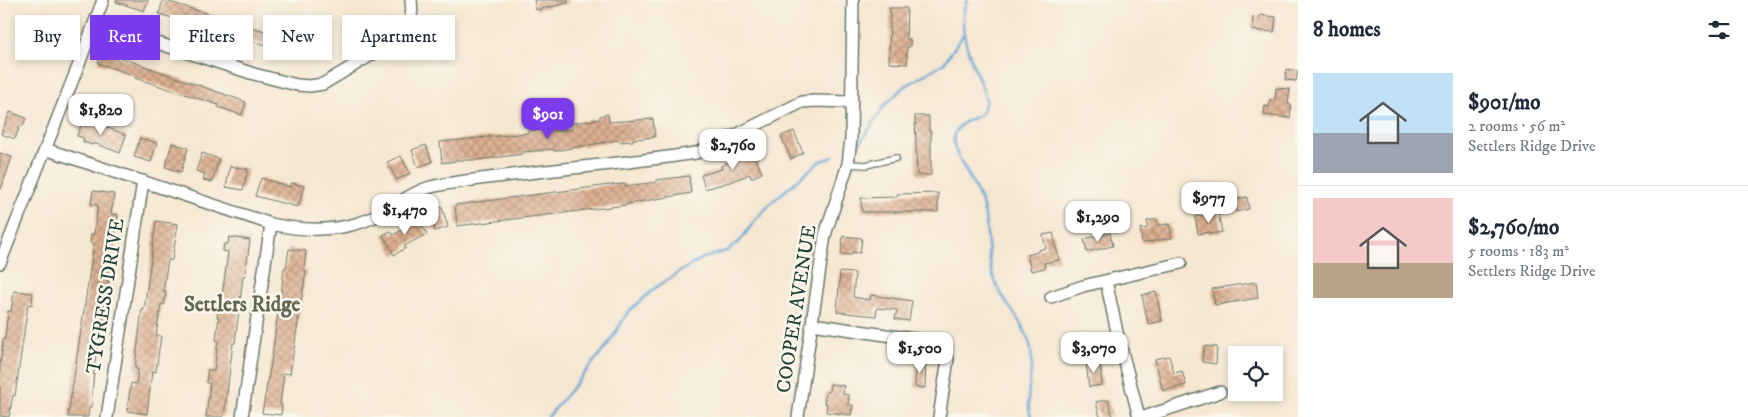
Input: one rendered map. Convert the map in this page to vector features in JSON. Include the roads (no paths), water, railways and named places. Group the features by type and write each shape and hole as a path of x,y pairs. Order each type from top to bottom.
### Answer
{"street":[{"path":"97,15 103,0"},
{"path":"160,44 254,74 310,86 323,84 404,34 411,21 412,0"},
{"name":"COOPER AVENUE","path":"798,417 825,235 848,164 851,138 853,0"},
{"path":"0,263 90,33"},
{"path":"45,149 271,224 308,230 342,227 360,222 380,214 426,187 696,152 718,144 802,102 852,102"},
{"name":"TYGRESS DRIVE","path":"106,417 143,181"},
{"path":"242,417 271,224"},
{"path":"1051,297 1106,281 1182,263"},
{"path":"1106,281 1139,417"},
{"path":"812,324 933,342 942,349 948,359 939,417"},
{"path":"1144,417 1220,392"}],"lane":[{"path":"848,164 866,165 896,158"}],"waterway":[{"path":"967,0 963,24 965,37 972,62 986,98 985,105 979,116 962,124 954,134 954,145 983,207 993,276 1001,294 1024,329 1030,345 1032,363 1028,399 1031,417"},
{"path":"858,146 885,105 904,87 944,63 963,35"},
{"path":"548,417 607,346 628,312 655,288 681,271 703,258 727,251 740,241 756,219 773,201 819,162 833,157"}],"district":[{"name":"Settlers Ridge","path":"242,305"}]}
